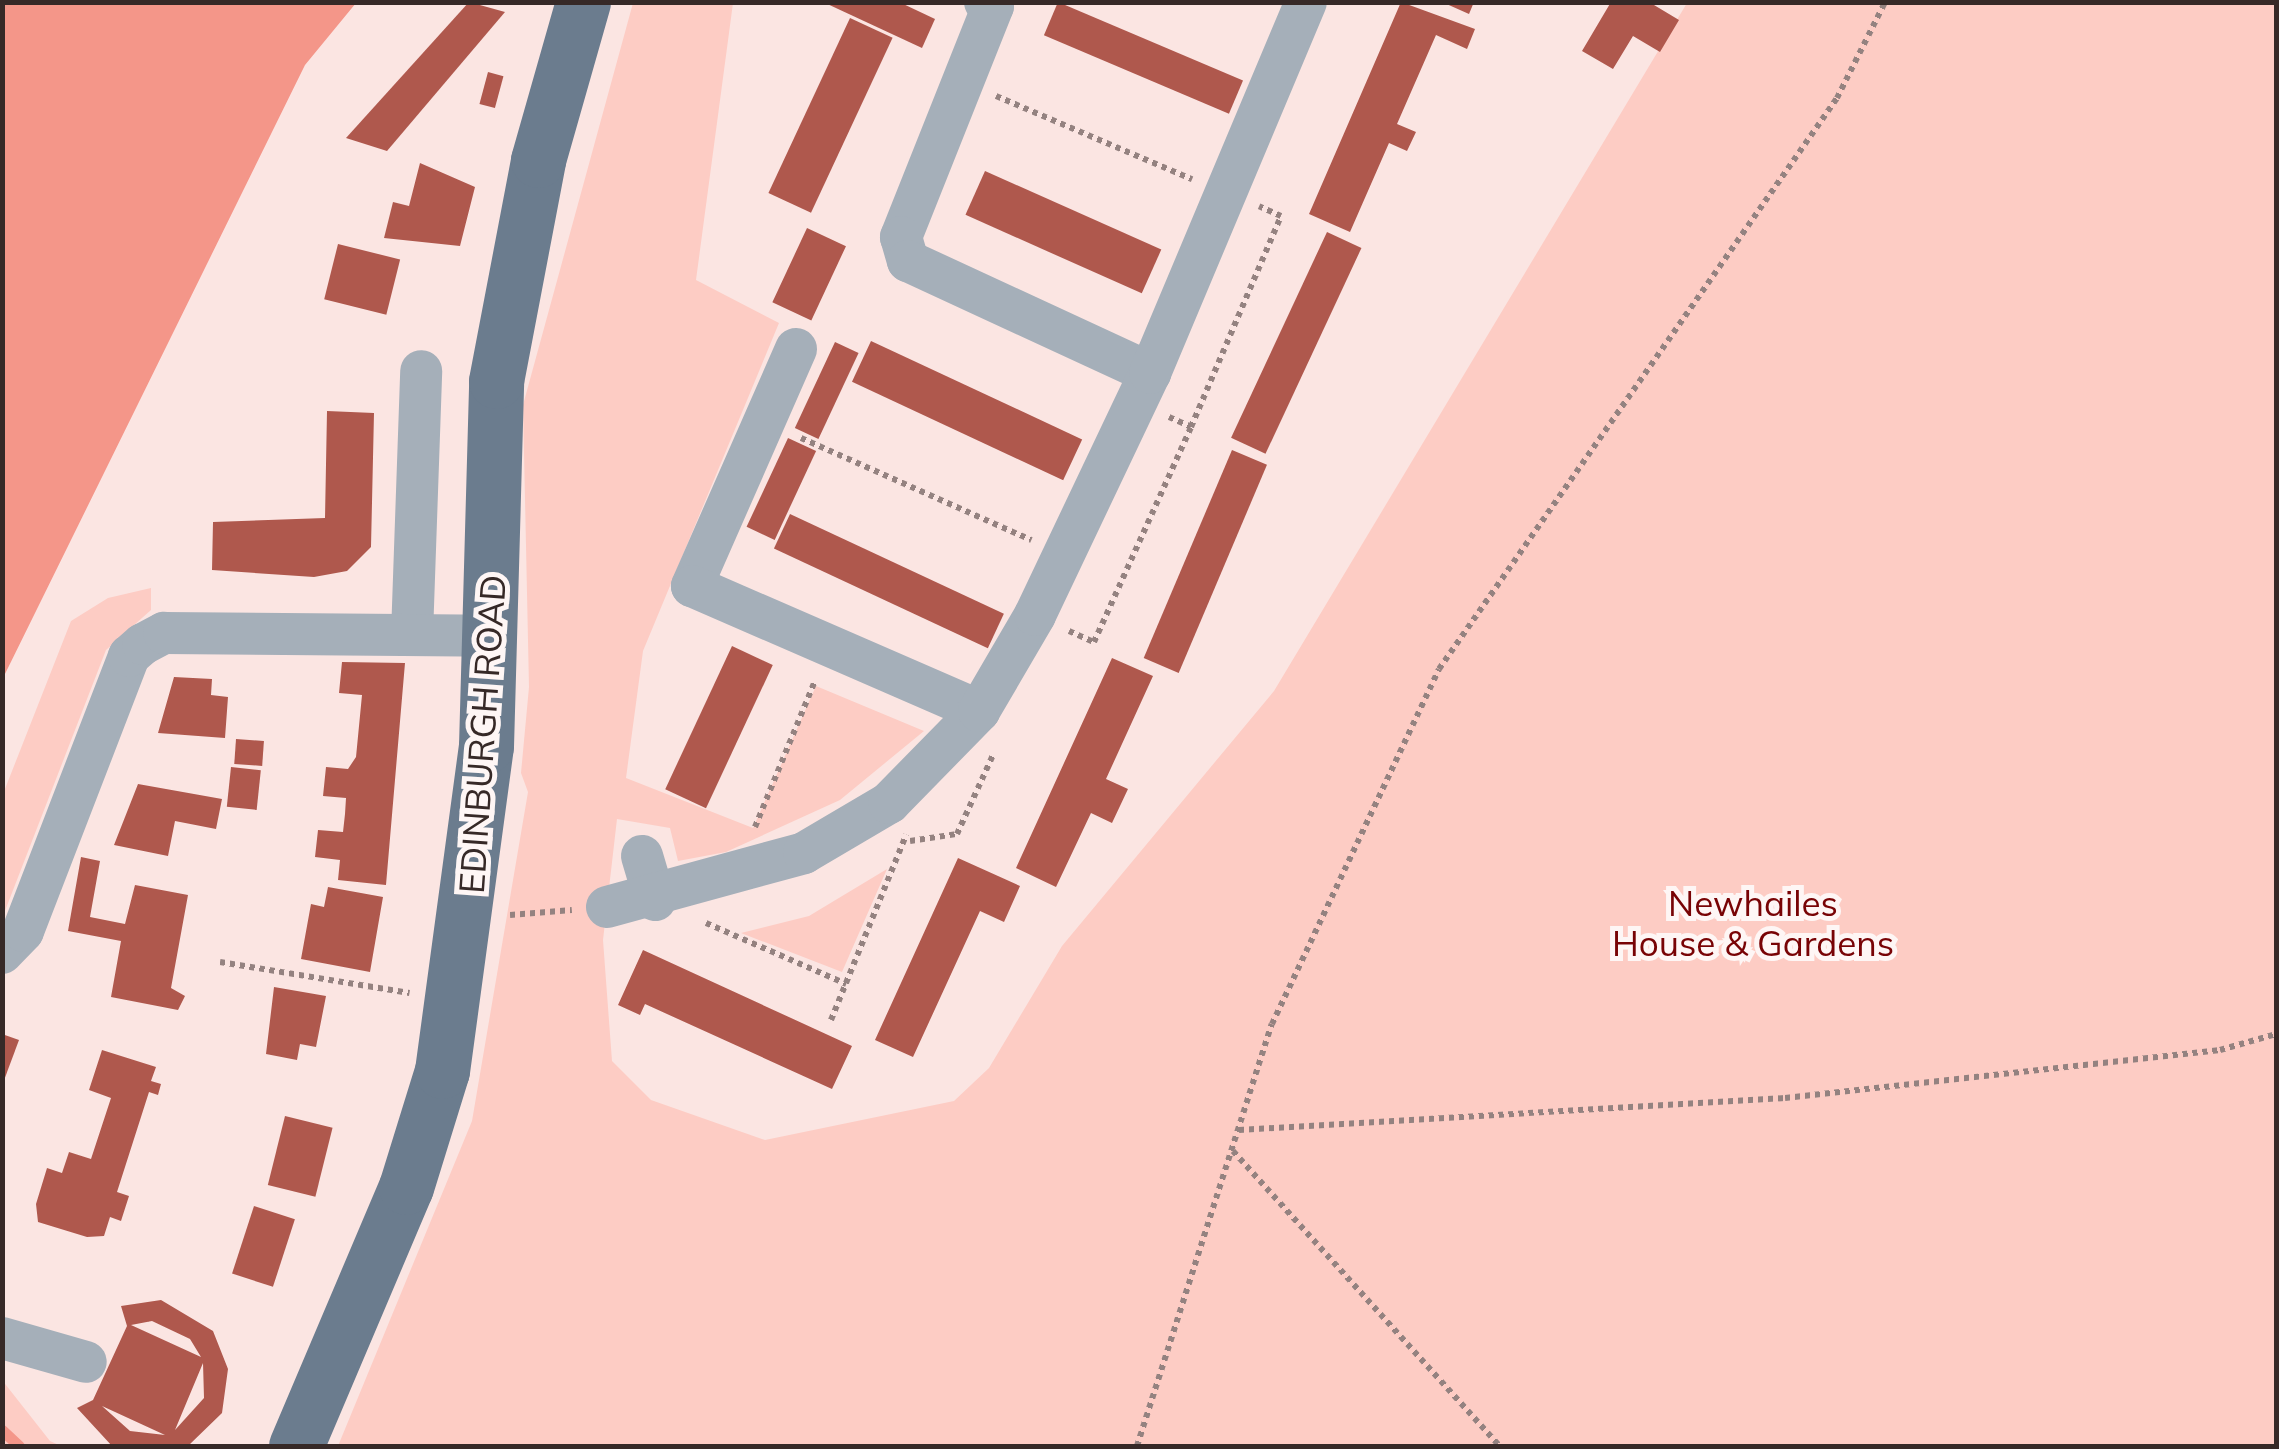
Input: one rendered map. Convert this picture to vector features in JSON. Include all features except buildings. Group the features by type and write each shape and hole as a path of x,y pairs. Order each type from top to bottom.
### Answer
{"main road":[{"name":"EDINBURGH ROAD","path":"296,1446 406,1186 454,1000 469,918 492,636 496,381 538,160 583,2"}],"street":[{"path":"985,2 993,6 901,237 908,261 1150,373"},
{"path":"607,906 655,900 804,853 889,803 979,711 1064,555 1150,373 1303,4"},
{"path":"796,349 692,586 979,711"},
{"path":"412,635 421,371"},
{"path":"2,952 23,931 129,656 143,644 164,633 492,636"},
{"path":"642,856 655,900"},
{"path":"2,1338 86,1362"}],"path":[{"path":"1137,1446 1272,1024 1439,669 1837,98 1885,2"},
{"path":"963,82 1226,193"},
{"path":"1094,642 1281,216"},
{"path":"764,422 1064,555"},
{"path":"734,878 829,646"},
{"path":"910,841 956,834 1003,734 979,711"},
{"path":"889,803 910,841"},
{"path":"831,1020 910,841"},
{"path":"655,900 846,984"},
{"path":"469,918 607,906"},
{"path":"220,962 454,1000"},
{"path":"1238,1130 1786,1098 2220,1050 2276,1034"},
{"path":"1232,1150 1500,1446"}],"green space":[{"name":"Newhailes House & Gardens","path":"633,3 733,3 696,280 779,323 643,651 626,778 753,828 816,686 924,731 840,800 726,852 678,861 670,828 617,819 603,940 612,1061 651,1100 765,1140 954,1101 989,1068 1062,946 1274,691 1687,3 2276,3 2276,1446 338,1446 472,1121 528,792 521,773 529,687 523,405"},
{"path":"151,588 151,610 106,650 3,916 3,794 71,621 108,598"},
{"path":"887,869 842,972 741,933 809,916"},
{"path":"2,1380 50,1441 61,1446 3,1446"}],"shaded area":[{"path":"3,2 356,3 305,65 3,678"}],"waterway":[{"path":"2,1430 19,1446"}]}
